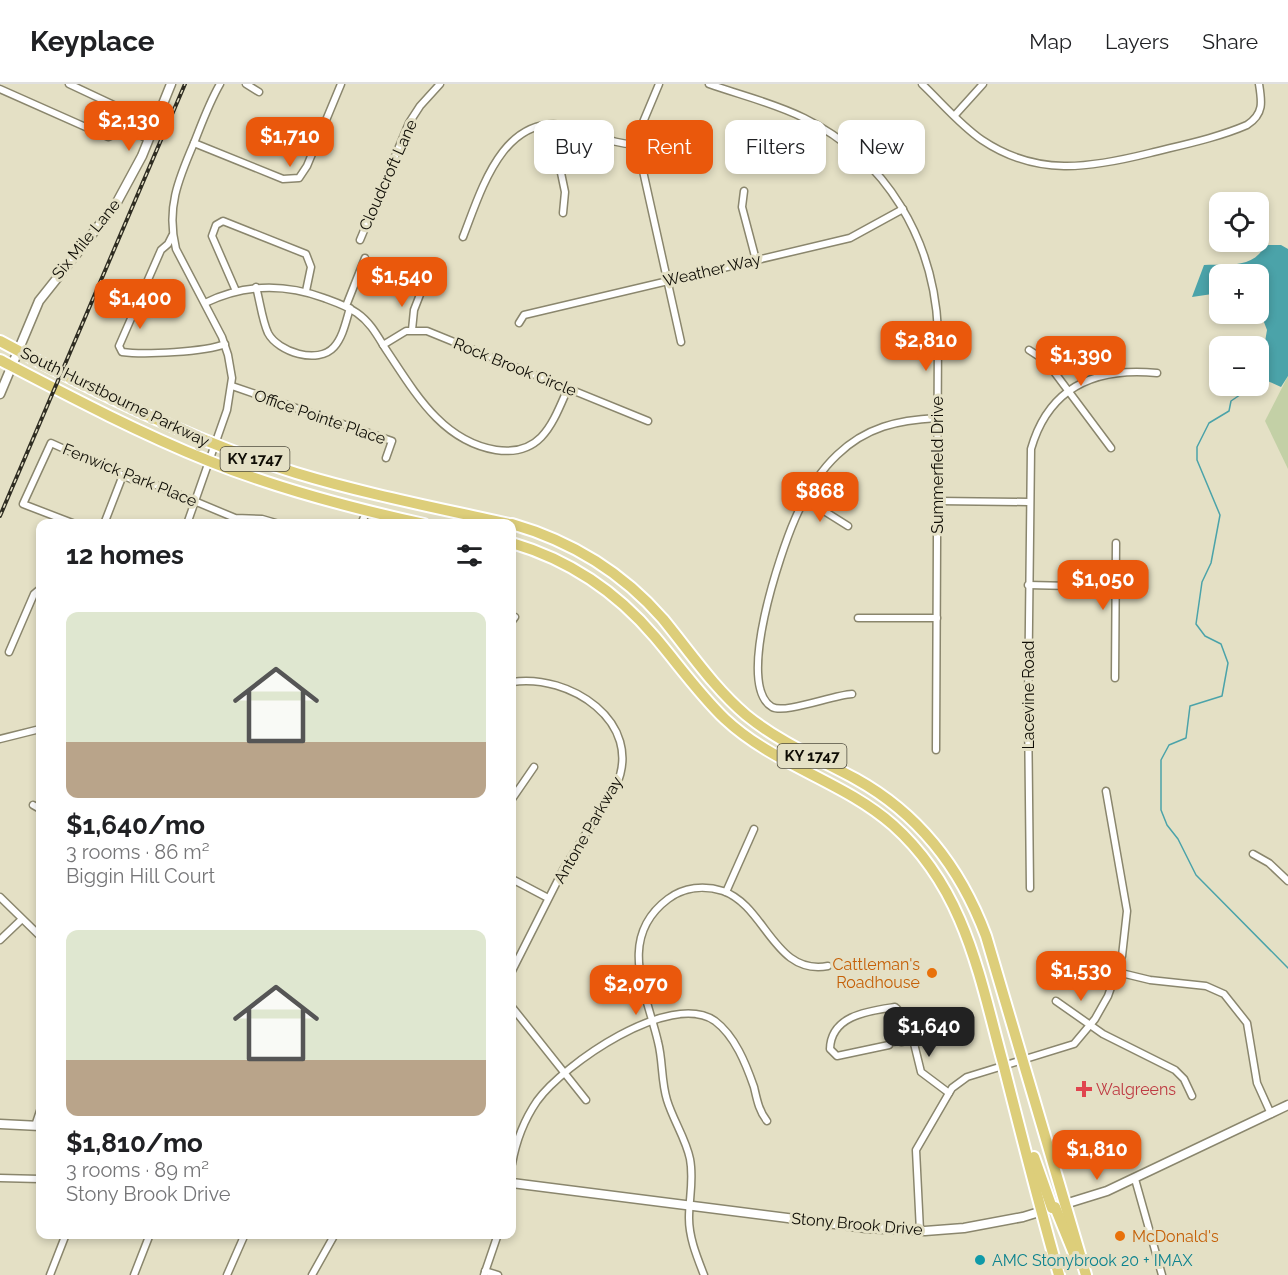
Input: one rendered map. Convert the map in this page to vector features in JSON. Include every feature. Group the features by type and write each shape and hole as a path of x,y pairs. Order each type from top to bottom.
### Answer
{"main road":[{"name":"South Hurstbourne Parkway","path":"0,341 126,405 216,445 337,485 488,519"},
{"name":"South Hurstbourne Parkway","path":"0,360 131,426 209,461 263,481 402,519"},
{"name":"South Hurstbourne Parkway","path":"516,526 569,545 628,584 662,619 718,688 745,714 770,733 887,798 922,830 949,862 976,910 1023,1059 1054,1208 1059,1275"},
{"name":"KY 1747","path":"516,544 554,558 593,579 637,616 706,700 750,740 875,812 913,845 951,897 961,918 980,972 1016,1112 1054,1208"},
{"path":"1054,1208 1085,1275"}],"street":[{"path":"69,84 121,109 128,129 148,139"},
{"name":"Six Mile Lane","path":"0,394 39,301 116,204 148,139 171,84"},
{"path":"189,519 216,445 232,386 231,366 225,344 181,261 172,236 174,194 220,84"},
{"path":"246,84 259,92"},
{"path":"194,143 283,179 298,178 307,166 341,84"},
{"name":"Cloudcroft Lane","path":"360,240 410,123 420,106 440,84"},
{"path":"644,120 659,84"},
{"name":"Summerfield Drive","path":"709,84 723,86 802,117 843,142 872,167 903,208 922,248 933,284 938,331 936,750"},
{"path":"922,84 982,140 1015,157 1044,166 1076,168 1111,163 1238,129 1252,122 1260,113 1262,101 1259,84"},
{"path":"955,115 983,84"},
{"path":"0,89 108,137 128,129"},
{"path":"464,237 494,165 503,150 513,140 534,129"},
{"path":"561,174 565,192 563,213"},
{"path":"646,174 681,342"},
{"path":"744,190 742,207 756,260"},
{"name":"Weather Way","path":"519,323 524,315 850,238 903,208"},
{"path":"236,291 212,236 216,225 223,221 306,254 312,267 306,291"},
{"path":"172,236 161,250 119,346 122,352 135,354 208,350 225,344"},
{"path":"256,287 269,334 282,349 293,353 323,354 331,350 339,341 365,258"},
{"path":"205,303 236,291 256,287 280,287 306,291 348,307 366,321 429,411 457,434 489,448 516,450 540,439 552,425 568,388"},
{"path":"383,345 412,330 414,310 421,292"},
{"name":"Rock Brook Circle","path":"412,330 427,331 648,421"},
{"path":"1029,350 1043,357 1111,448"},
{"name":"Lacevine Road","path":"1030,888 1029,457 1034,437 1050,408 1069,391 1089,379 1109,373 1157,373"},
{"name":"Office Pointe Place","path":"232,386 392,441 386,458"},
{"path":"852,694 827,697 784,709 774,708 763,698 758,672 761,627 789,534 805,499 828,465 854,441 887,424 938,418"},
{"name":"Fenwick Park Place","path":"61,519 23,504 51,443 123,475 235,518 262,519"},
{"path":"106,519 123,475"},
{"path":"805,499 848,526"},
{"path":"938,501 1029,502"},
{"path":"363,519 366,511"},
{"path":"1115,678 1116,543"},
{"path":"1028,585 1115,586"},
{"path":"9,652 36,592"},
{"path":"858,618 937,618"},
{"name":"Antone Parkway","path":"516,682 543,681 582,697 610,722 623,749 622,771 616,786 549,898 516,963"},
{"path":"0,738 36,730"},
{"path":"516,793 534,766"},
{"path":"920,1231 916,1150 949,1093 961,1080 1074,1044 1091,1025 1108,996 1117,972 1126,933 1127,902 1107,791"},
{"path":"726,892 754,829"},
{"path":"1253,854 1269,863 1288,881"},
{"path":"516,881 549,898"},
{"path":"704,1275 690,1229 693,1175 689,1156 666,1097 661,1054 638,971 642,939 651,917 668,899 682,891 707,887 726,892 745,904 789,958 813,968 828,966"},
{"path":"0,897 36,932"},
{"path":"0,940 22,919"},
{"path":"1117,972 1150,980 1206,986 1224,994 1247,1023 1257,1083 1271,1114"},
{"path":"1056,1001 1103,1034 1174,1070 1184,1079 1192,1096"},
{"path":"889,1044 837,1056 830,1049 832,1037 855,1013 895,1007 904,1025 910,1026 921,1072 949,1093"},
{"path":"516,1012 586,1100"},
{"path":"516,1151 525,1121 545,1091 564,1073 614,1039 678,1013 692,1013 709,1018 722,1028 744,1062 761,1112 767,1121"},
{"path":"901,1042 912,1040"},
{"name":"Stony Brook Drive","path":"516,1184 866,1228 920,1231 973,1227 1054,1208 1135,1179 1288,1105"},
{"path":"0,1124 36,1126"},
{"path":"0,1178 36,1179"},
{"path":"1135,1179 1162,1275"},
{"path":"50,1275 64,1239"},
{"path":"134,1275 148,1239"},
{"path":"227,1275 243,1239"},
{"path":"312,1275 332,1239"},
{"path":"496,1239 485,1273 498,1275"}],"green space":[{"path":"1288,376 1288,469 1265,421"}],"water":[{"path":"1269,245 1281,245 1288,249 1288,376 1281,387 1269,382 1269,336 1266,336 1265,324 1269,324 1269,264 1239,264 1247,262 1260,253 1269,252"},
{"path":"1204,265 1209,265 1209,294 1192,297"}],"waterway":[{"path":"1238,396 1231,401 1229,411 1209,423 1197,447 1197,460 1220,515 1211,563 1202,582 1196,624 1205,636 1221,644 1228,663 1222,696 1190,706 1186,738 1169,745 1161,760 1161,810 1167,825 1178,839 1196,875 1288,968"}],"tunnel":[{"path":"889,1045 901,1042"}],"railway":[{"path":"0,516 185,84"}],"place":[{"name":"Cattleman's Roadhouse","path":"932,973"},
{"name":"Walgreens","path":"1084,1089"},
{"name":"McDonald's","path":"1120,1236"},
{"name":"AMC Stonybrook 20 + IMAX","path":"980,1260"}]}
